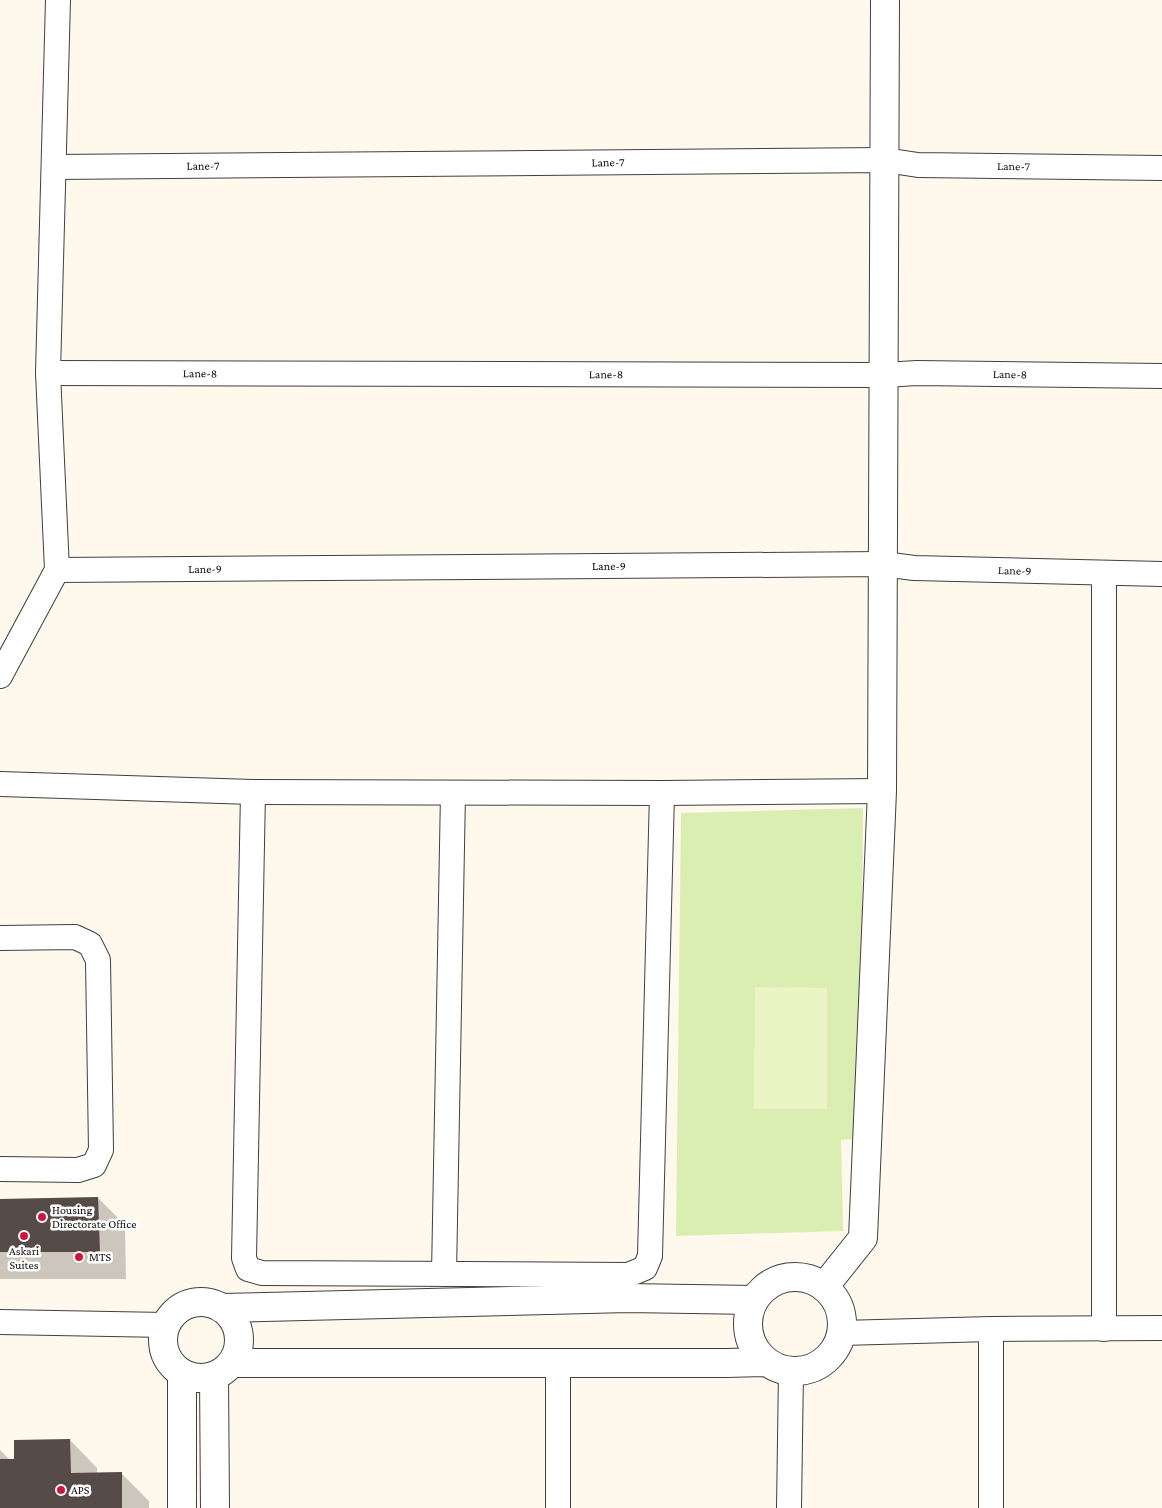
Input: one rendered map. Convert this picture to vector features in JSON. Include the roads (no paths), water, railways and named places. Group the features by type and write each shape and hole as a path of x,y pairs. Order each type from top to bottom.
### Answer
{"street":[{"path":"0,676 57,570 48,373 58,0"},
{"path":"824,1287 863,1238 882,791 886,0"},
{"name":"Lane-7","path":"54,167 885,160 918,165 1162,168"},
{"name":"Lane-8","path":"48,373 884,375 916,373 1162,376"},
{"name":"Lane-9","path":"57,570 883,564 914,568 1162,574"},
{"path":"1104,574 1104,1329"},
{"path":"0,784 253,792 662,793 882,791"},
{"path":"253,792 244,1258 248,1269 262,1273 628,1275 645,1268 650,1256 662,793"},
{"path":"444,1274 453,793"},
{"path":"0,938 75,937 90,944 98,960 102,1150 94,1165 78,1170 0,1169"},
{"path":"215,1508 222,1370 236,1354 239,1344 239,1333 230,1315 222,1308 201,1302 190,1304 180,1308 172,1316 166,1325 163,1336 167,1357 173,1366 192,1377 203,1378 222,1370 558,1364 778,1367 804,1370 818,1366 829,1357 837,1346 841,1333 842,1320 839,1307 833,1296 824,1287 812,1280 786,1278 768,1286 754,1300 747,1326 750,1340 756,1352 778,1367"},
{"path":"222,1308 628,1298 754,1300"},
{"path":"0,1322 166,1325"},
{"path":"841,1333 991,1329 1162,1328"},
{"path":"991,1329 991,1508"},
{"path":"558,1364 558,1508"},
{"path":"778,1367 789,1508"},
{"path":"182,1372 182,1508"}],"place":[{"name":"Housing Directorate Office","path":"42,1217"},
{"name":"Askari Suites","path":"24,1236"},
{"name":"MTS","path":"79,1257"},
{"name":"APS","path":"61,1490"}]}
